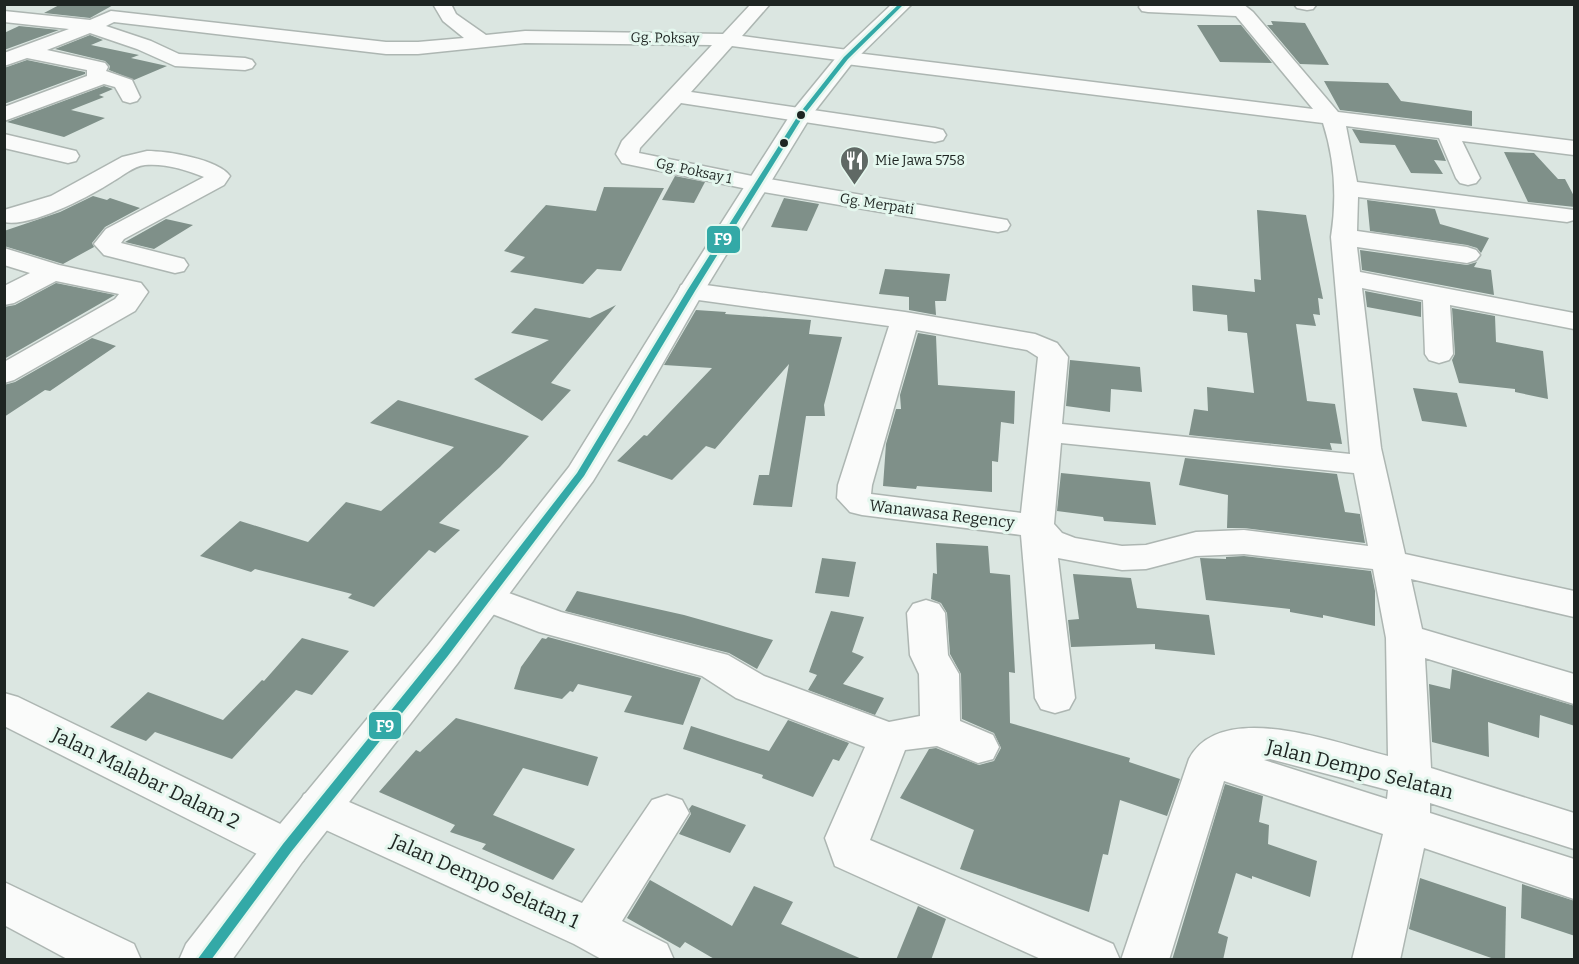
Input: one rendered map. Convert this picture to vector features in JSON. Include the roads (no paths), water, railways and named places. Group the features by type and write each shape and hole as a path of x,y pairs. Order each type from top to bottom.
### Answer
{"street":[{"path":"4,60 92,26 128,4"},
{"path":"442,4 448,17 481,41"},
{"path":"727,40 761,4"},
{"path":"203,960 287,848 487,598 602,443 691,291 801,115 847,57 903,4"},
{"path":"1148,7 1239,6 1333,120 1342,151 1346,188 1347,216 1344,237 1347,277 1379,560 1405,638 1410,779 1407,824 1376,960"},
{"path":"4,16 92,26 144,45 175,60 244,64"},
{"name":"Gg. Poksay","path":"111,16 386,48 418,48 548,36 727,40 1333,120 1575,148"},
{"name":"Gg. Poksay 1","path":"727,40 630,146 627,154 630,158 757,184"},
{"path":"27,52 98,67 95,74 125,84 126,92 130,97"},
{"path":"4,115 103,77"},
{"path":"4,93 36,102"},
{"path":"688,98 935,135"},
{"path":"1447,132 1468,178"},
{"path":"4,141 68,156"},
{"path":"4,159 31,147"},
{"path":"6,216 26,213 78,190 136,160 157,158 211,171 218,176 216,180 115,234 107,244 113,250 175,265"},
{"name":"Gg. Merpati","path":"757,184 998,225"},
{"path":"1346,188 1568,215"},
{"path":"1344,237 1467,255"},
{"path":"4,256 53,272 132,289 135,292 125,305 4,374"},
{"path":"4,297 53,272"},
{"path":"1347,277 1575,321"},
{"name":"Wanawasa Regency","path":"691,291 905,320 1035,343 1047,349 1053,357 1037,526 1055,698"},
{"path":"1436,294 1439,354"},
{"name":"Wanawasa Regency","path":"905,320 855,484 854,498 862,504 876,508 1037,526 1050,541 1068,549 1122,558 1146,557 1196,544 1244,542 1379,560 1575,604"},
{"path":"1045,432 1350,464"},
{"path":"487,598 552,623 714,665 750,687 889,739 903,734 940,730 978,747"},
{"path":"926,613 929,655 939,674 940,730"},
{"path":"1405,638 1575,689"},
{"name":"Jalan Malabar Dalam 2","path":"4,708 287,848"},
{"path":"889,739 847,838 851,852 1096,960"},
{"name":"Jalan Dempo Selatan","path":"1210,759 1227,748 1245,744 1270,743 1410,779 1575,831"},
{"path":"1145,960 1210,759 1575,879"},
{"name":"Jalan Dempo Selatan 1","path":"320,807 591,929 650,960"},
{"path":"591,929 667,813"},
{"path":"4,902 117,960"}],"place":[{"name":"Mie Jawa 5758","path":"854,186"}]}
